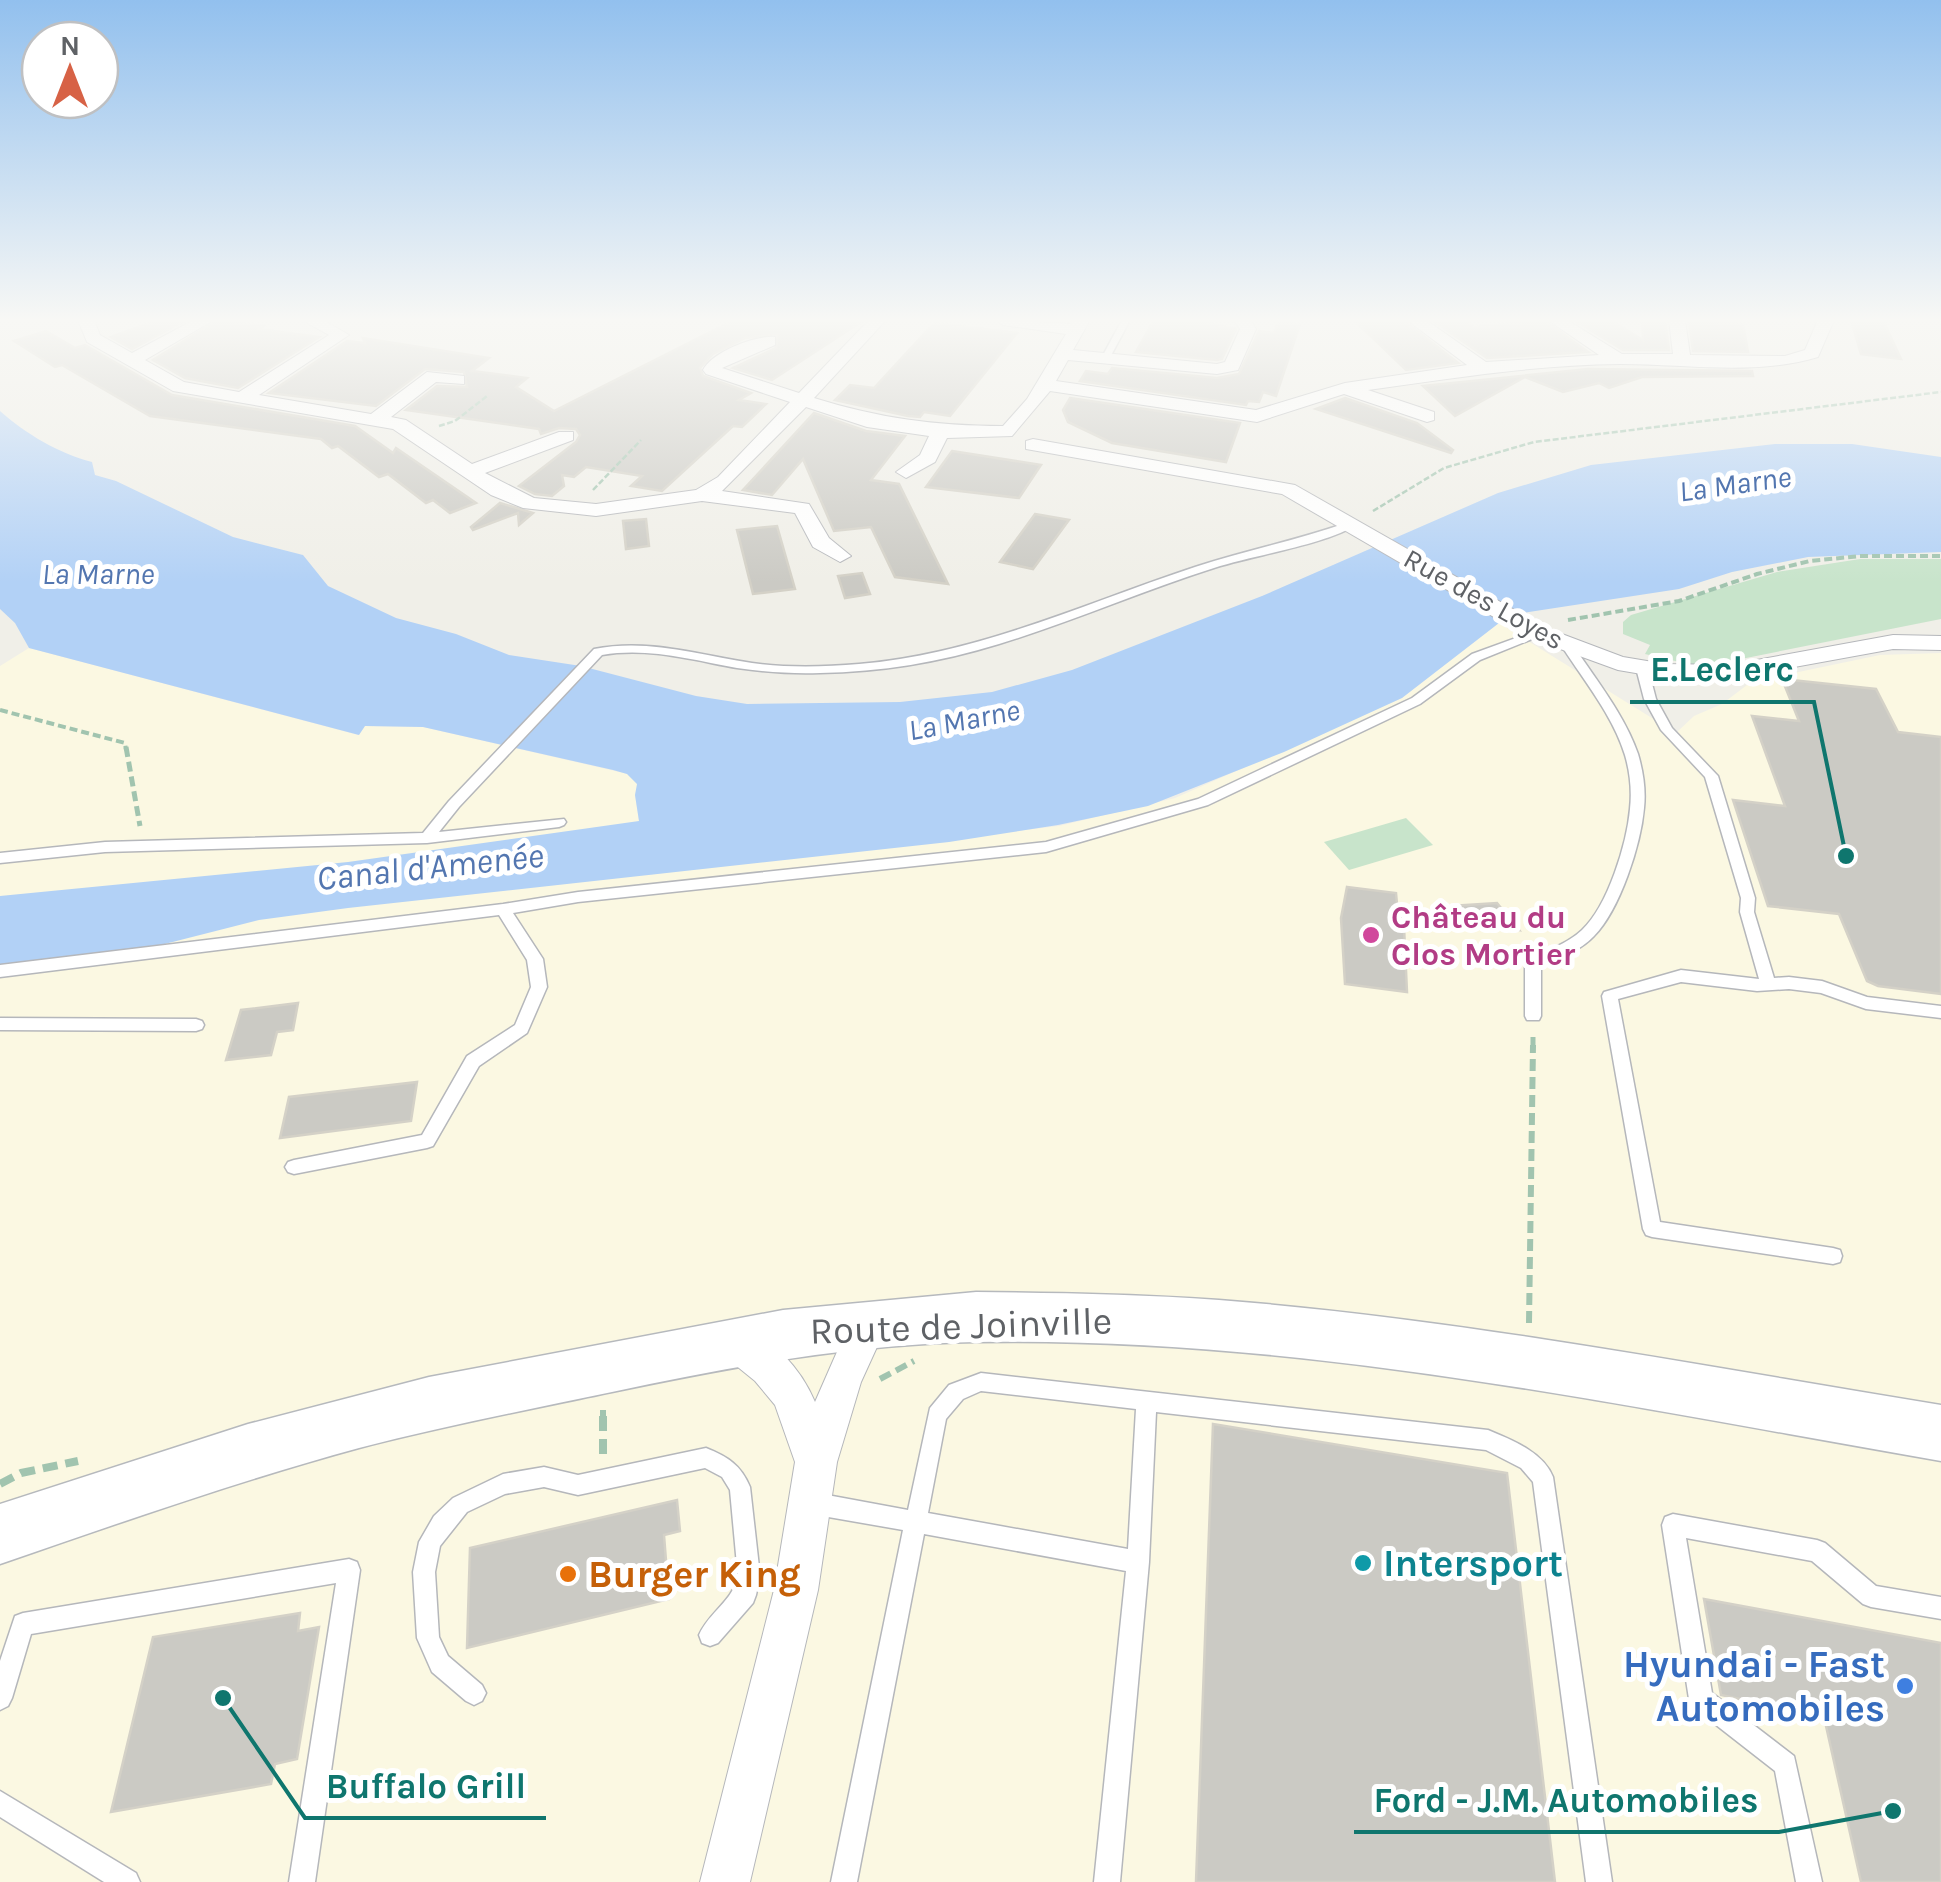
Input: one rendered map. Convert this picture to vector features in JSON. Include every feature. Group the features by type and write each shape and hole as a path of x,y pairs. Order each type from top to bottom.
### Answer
{"main road":[{"name":"Route de Joinville","path":"0,1534 158,1479 335,1427 737,1342 868,1325 994,1317 1243,1325 1528,1365 1941,1433"}],"street":[{"path":"299,408 399,424 515,499 574,510 657,504 702,495 802,508 820,542 840,556"},
{"path":"376,418 390,408"},
{"path":"702,495 724,481 795,408"},
{"name":"Rue des Loyes","path":"824,408 867,421 940,432 1027,435 1090,455 1273,484 1301,494 1538,633 1569,648 1642,668 1730,672 1893,642 1941,643"},
{"path":"1027,435 1036,408"},
{"path":"1175,408 1245,415 1285,408"},
{"path":"1403,408 1427,416"},
{"path":"1267,414 1288,433"},
{"path":"906,472 928,458 940,432"},
{"path":"472,472 566,436"},
{"path":"725,1882 796,1590 813,1483 842,1381 868,1325"},
{"path":"737,1342 789,1386 805,1420 813,1483"}],"lane":[{"path":"428,838 454,804 591,656 611,649 634,648 758,668 804,670 916,661 1018,636 1196,570 1294,546 1353,524"},
{"path":"0,971 578,897 1046,846 1203,802 1416,701 1476,657 1538,633"},
{"path":"1534,1016 1533,963 1582,942 1604,914 1635,838 1641,806 1632,752 1569,648"},
{"path":"1642,668 1650,699 1667,730 1711,776 1748,898 1746,912 1768,985"},
{"path":"0,858 105,846 428,838 560,822"},
{"path":"294,1167 427,1140 473,1061 521,1029 540,986 535,959 503,909"},
{"path":"1833,1256 1652,1229 1610,996 1682,976 1822,987 1866,1003 1941,1012"},
{"path":"0,1024 196,1025"},
{"path":"844,1882 937,1416 956,1392 980,1382 1488,1440 1528,1461 1543,1476 1599,1882"},
{"path":"1107,1882 1138,1562 1147,1401"},
{"path":"474,1694 440,1664 428,1638 424,1572 430,1542 460,1505 503,1484 544,1476 578,1486 706,1458 729,1470 740,1487 749,1576 744,1595 710,1634"},
{"path":"813,1483 915,1522 1138,1562"},
{"path":"1809,1882 1786,1764 1701,1700 1672,1525 1817,1552 1871,1596 1941,1608"},
{"path":"0,1698 22,1624 348,1570 302,1882"},
{"path":"0,1803 127,1882"}],"path":[{"path":"416,434 455,421 472,408"},
{"path":"1353,524 1444,468 1534,442 1812,408"},
{"path":"574,510 640,440"},
{"path":"1538,633 1577,617 1680,600 1756,574 1810,561 1860,556 1941,556"},
{"path":"0,710 126,743 144,848"},
{"path":"1528,1365 1534,1016"},
{"path":"872,1392 880,1378 916,1360"},
{"path":"603,1396 603,1480"}],"shaded area":[{"path":"1499,623 1676,733 1694,716 1722,704 1751,682 1880,655 1941,653 1941,1882 0,1882 0,666 29,648 358,735 365,726 423,727 628,774 638,784 635,795 647,875 1059,826 1175,798 1402,698"}],"green space":[{"path":"1860,559 1941,559 1941,619 1701,667 1645,654 1650,645 1623,634 1623,622 1631,615 1777,572"},
{"path":"1406,818 1433,845 1349,870 1324,842"}],"water":[{"name":"La Marne","path":"0,411 43,442 92,462 95,475 116,481 233,537 303,555 328,586 396,618 456,634 509,655 581,666 696,696 747,704 900,702 992,692 1072,670 1262,596 1498,493 1591,465 1775,444 1852,444 1941,457 1941,552 1808,557 1732,572 1679,589 1516,614 1402,698 1284,752 1148,806 949,842 259,920 145,949 0,966 0,896 348,862 639,821 637,784 627,774 613,770 423,727 365,726 359,735 29,648 15,623 0,609"}],"building":[{"path":"136,408 248,408 355,426 393,453 396,448 476,503 450,513 433,500 426,503 388,474 379,477 338,446 332,448 321,439 150,416"},
{"path":"549,408 554,411 560,408 762,408 742,427 733,426 662,491 631,486 642,476 586,467 574,477 562,475 564,486 552,496 535,494 519,486 576,442 580,435 576,429 559,428 541,434 539,429 406,410"},
{"path":"871,408 957,408 950,416 924,412 920,417"},
{"path":"1137,408 1240,423 1226,462 1112,443 1068,422 1063,410"},
{"path":"1373,408 1417,423 1453,450 1451,453 1316,409"},
{"path":"1446,408 1470,408 1455,416"},
{"path":"814,413 866,431 905,436 871,480 899,484 948,584 895,577 871,527 834,531 803,459 772,495 743,490"},
{"path":"952,451 1041,465 1019,498 926,487"},
{"path":"500,503 533,513 519,525 518,513 473,530 471,527"},
{"path":"1035,514 1069,520 1033,569 1000,562"},
{"path":"646,519 649,546 626,549 623,521"},
{"path":"777,526 795,589 753,594 737,530"},
{"path":"862,573 870,594 845,598 838,576"},
{"path":"1782,679 1876,689 1898,732 1941,737 1941,994 1878,986 1867,981 1839,914 1768,906 1733,800 1785,806 1752,716 1799,721"},
{"name":"Château du Clos Mortier","path":"1347,887 1396,893 1397,904 1403,905 1407,992 1345,984 1341,918"},
{"path":"1497,903 1519,930 1435,917 1435,907"},
{"path":"298,1003 293,1030 277,1032 271,1055 226,1060 241,1010"},
{"path":"417,1082 411,1121 280,1138 289,1097"},
{"path":"1213,1424 1507,1473 1555,1882 1196,1882"},
{"name":"Burger King","path":"677,1500 680,1531 664,1535 669,1599 467,1648 470,1548"},
{"path":"1704,1599 1941,1643 1941,1882 1861,1882 1824,1717 1721,1695"},
{"path":"300,1613 298,1631 319,1627 297,1759 275,1764 271,1784 111,1812 153,1637"}],"place":[{"name":"E.Leclerc","path":"1846,856"},
{"name":"Château du Clos Mortier","path":"1371,935"},
{"name":"Intersport","path":"1363,1563"},
{"name":"Burger King","path":"568,1574"},
{"name":"Hyundai - Fast Automobiles","path":"1905,1686"},
{"name":"Buffalo Grill","path":"223,1698"},
{"name":"Ford - J.M. Automobiles","path":"1893,1811"}],"water label":[{"name":"Canal d'Amenée","path":"430,867"}]}
